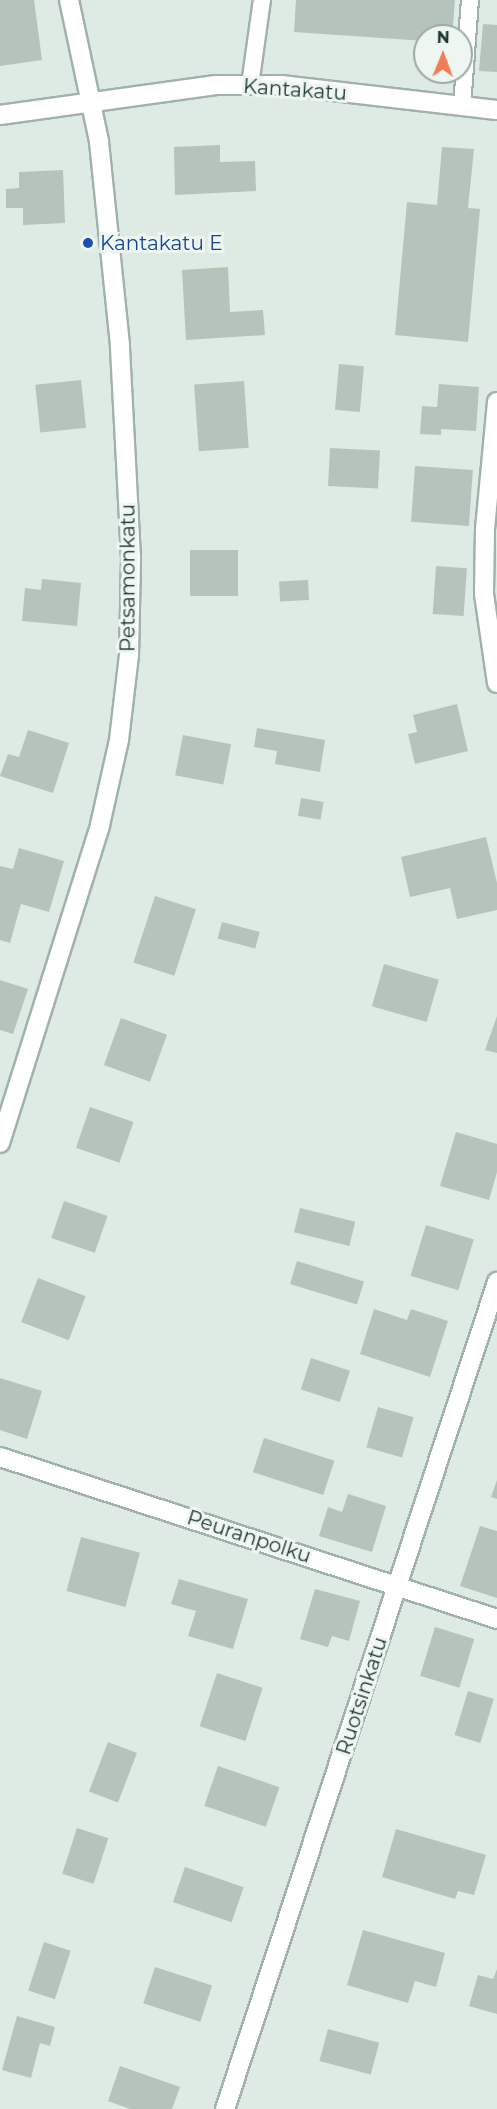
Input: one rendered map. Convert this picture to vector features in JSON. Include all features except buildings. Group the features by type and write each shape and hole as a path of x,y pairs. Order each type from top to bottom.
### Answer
{"street":[{"name":"Petsamonkatu","path":"0,1143 100,825 119,740 129,655 131,558 120,345 94,102 69,0"},
{"name":"Kantakatu","path":"0,115 216,85 281,85 497,110"},
{"path":"497,402 485,528 484,594 497,683"},
{"name":"Ruotsinkatu","path":"225,2109 497,1282"},
{"name":"Peuranpolku","path":"0,1457 497,1619"}],"lane":[{"path":"250,85 262,0"},
{"path":"462,106 470,0"}],"place":[{"name":"Kantakatu E","path":"88,243"}]}
